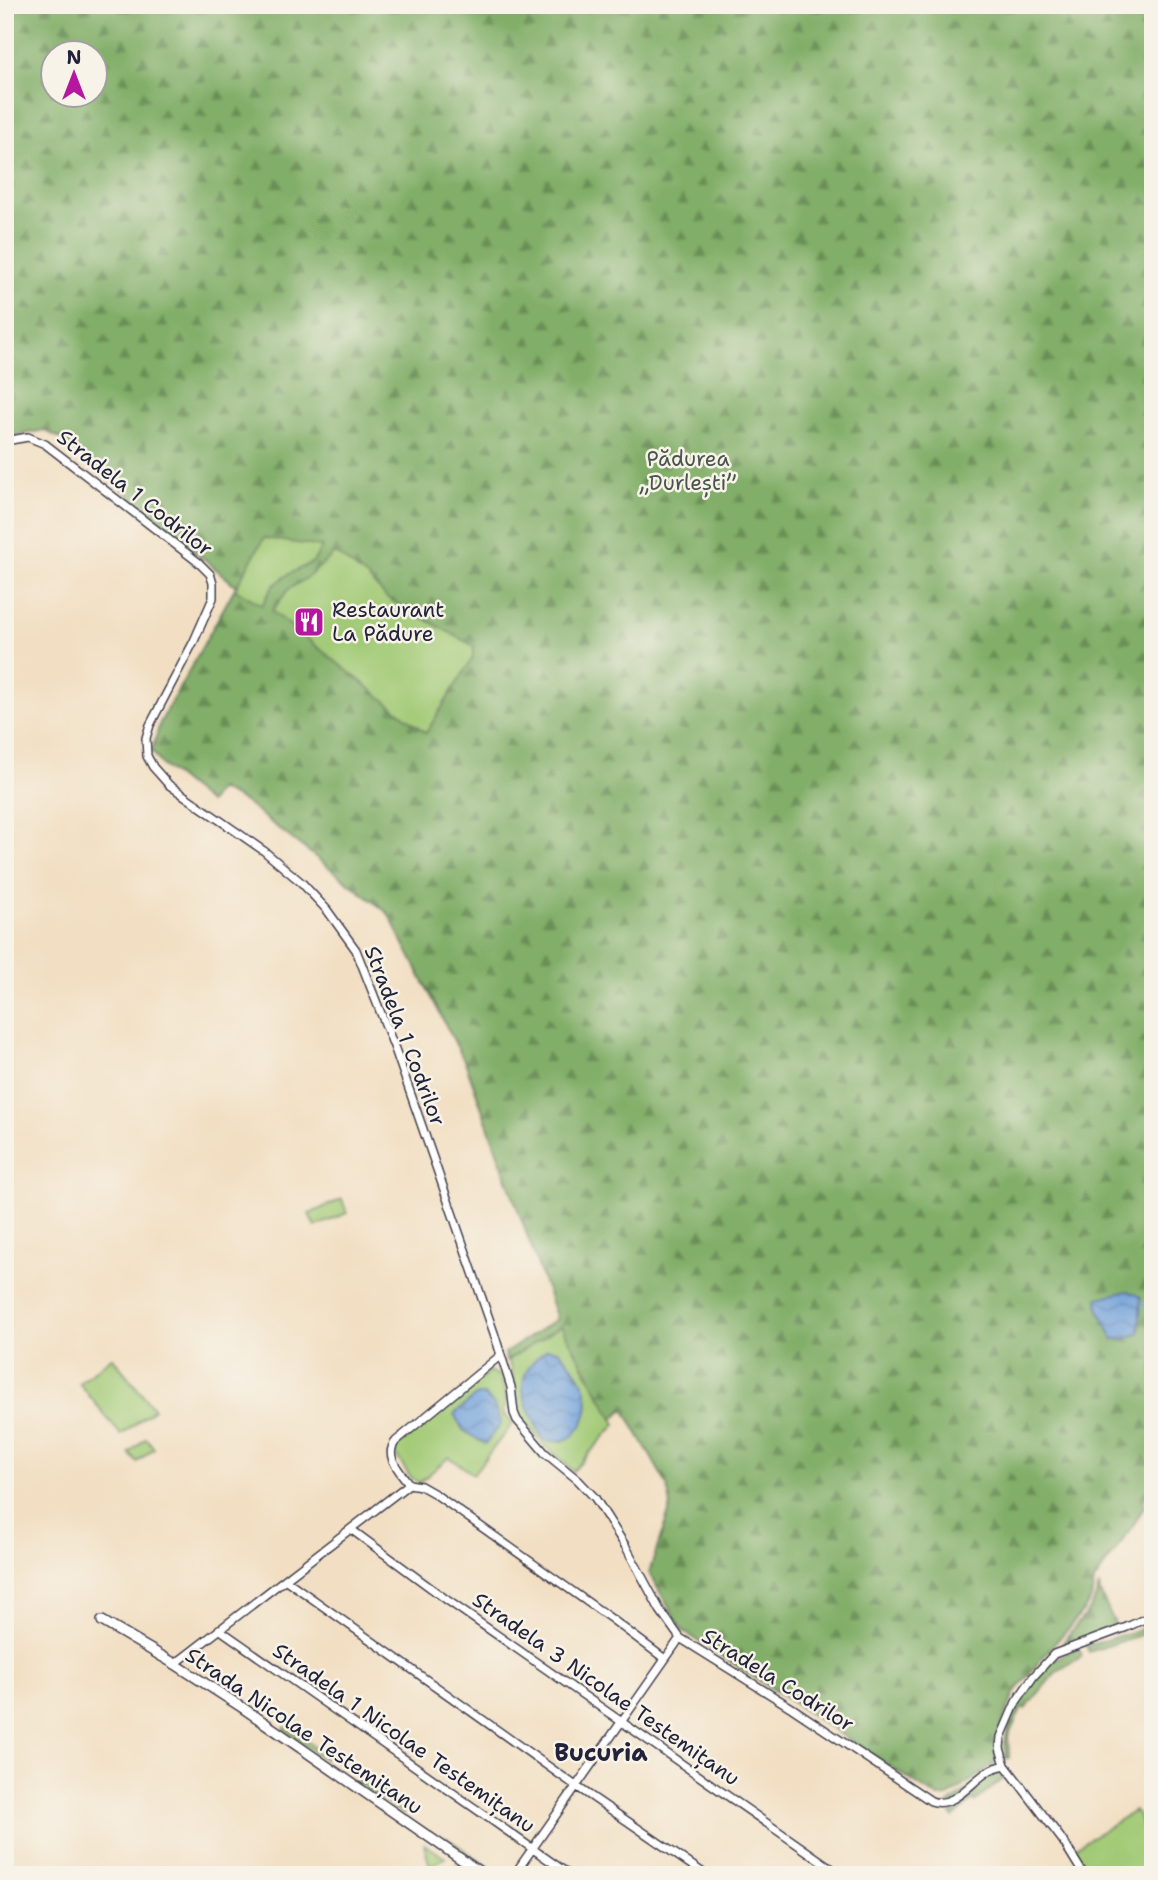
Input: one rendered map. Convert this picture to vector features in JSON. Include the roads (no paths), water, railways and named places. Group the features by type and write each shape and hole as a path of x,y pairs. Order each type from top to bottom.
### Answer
{"street":[{"name":"Stradela 1 Codrilor","path":"5,441 28,437 45,444 210,574 214,598 150,725 146,738 147,756 169,785 264,851 302,883 350,940 395,1049 501,1354"},
{"path":"501,1354 392,1445 391,1457 409,1484 421,1486 435,1494 664,1659"},
{"name":"Stradela Codrilor","path":"501,1354 512,1387 513,1413 517,1420 545,1453 596,1498 660,1610 680,1638 792,1707 931,1801 950,1801 991,1769 1005,1766"},
{"path":"175,1664 409,1484"},
{"name":"Stradela 3 Nicolae Testemițanu","path":"352,1530 841,1875"},
{"path":"286,1580 706,1875"},
{"path":"1084,1875 1063,1841 1005,1766 1000,1748 1001,1737 1016,1702 1054,1654 1127,1628 1153,1615"},
{"name":"Strada Nicolae Testemițanu","path":"102,1621 175,1664 484,1875"},
{"name":"Stradela 1 Nicolae Testemițanu","path":"219,1629 570,1875"},
{"path":"513,1875 680,1638"}],"water":[{"path":"1128,1291 1141,1297 1139,1333 1125,1339 1113,1339 1099,1310 1098,1298"},
{"path":"547,1349 558,1350 574,1367 585,1386 587,1397 588,1407 579,1429 571,1437 559,1441 544,1440 523,1393 527,1371 534,1360"},
{"path":"477,1395 484,1395 494,1405 501,1424 485,1444 463,1430 454,1414"}],"waterway":[{"path":"1142,1306 1153,1304"}],"place":[{"name":"Restaurant La Pădure","path":"309,622"}],"district":[{"name":"Bucuria","path":"601,1753"}],"park label":[{"name":"Pădurea „Durlești”","path":"688,471"}]}
